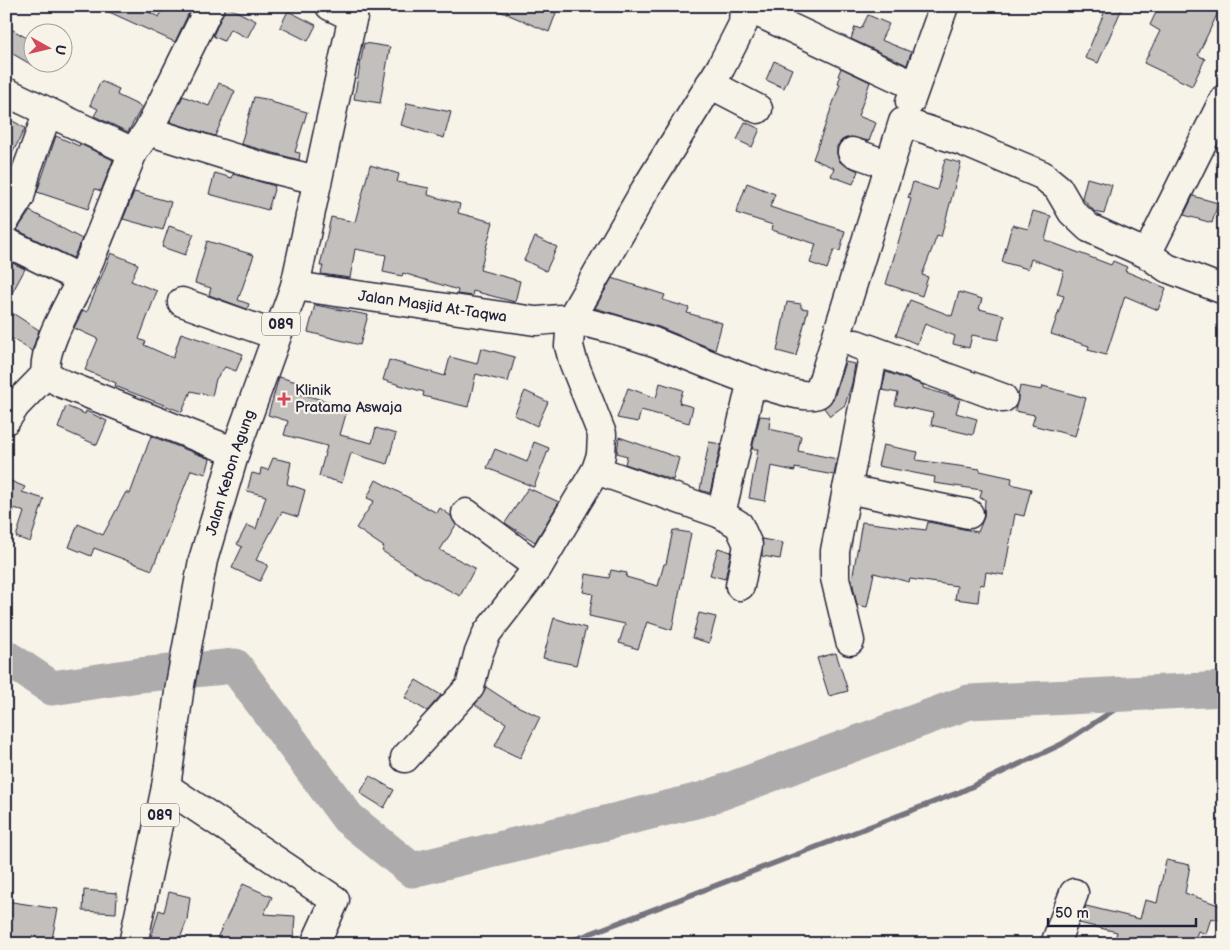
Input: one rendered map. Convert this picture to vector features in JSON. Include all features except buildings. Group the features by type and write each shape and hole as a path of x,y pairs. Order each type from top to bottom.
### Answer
{"street":[{"path":"46,374 44,364 49,346 81,279 133,152 148,131 210,6"},
{"path":"944,6 903,122 837,338 1003,398"},
{"name":"Jalan Kebon Agung","path":"133,944 166,787 180,685 203,560 235,452 275,335 295,286 318,180 346,10"},
{"path":"406,758 470,687 478,654 487,633 538,567 596,470 601,454 602,434 573,361 569,346 571,319 645,190 754,12 915,86"},
{"path":"710,84 758,109"},
{"path":"6,92 133,152"},
{"path":"1147,254 1224,99"},
{"path":"6,219 20,197 27,169 48,112"},
{"path":"903,122 964,142 1042,175 1058,188 1072,212 1089,228 1147,254 1167,268 1224,290"},
{"path":"148,131 260,166 318,180"},
{"path":"852,152 890,165"},
{"path":"6,242 81,279"},
{"name":"Jalan Masjid At-Taqwa","path":"295,286 535,321 571,319 656,343 797,395 816,395 837,338"},
{"path":"182,302 275,335"},
{"path":"850,641 835,578 835,551 874,351"},
{"path":"6,420 16,405 46,374"},
{"path":"46,374 61,382 235,452"},
{"path":"721,514 752,380"},
{"path":"596,470 721,514 739,525 748,545 740,586"},
{"path":"847,489 969,514"},
{"path":"466,513 538,567"},
{"path":"166,787 335,900 315,944"},
{"path":"1055,944 1074,893"}],"waterway":[{"path":"6,657 52,688 139,675 235,666 348,818 412,870 704,799 969,702 1224,689"},
{"path":"563,944 960,792 1062,744 1140,693"}],"place":[{"name":"Klinik Pratama Aswaja","path":"284,399"}]}
